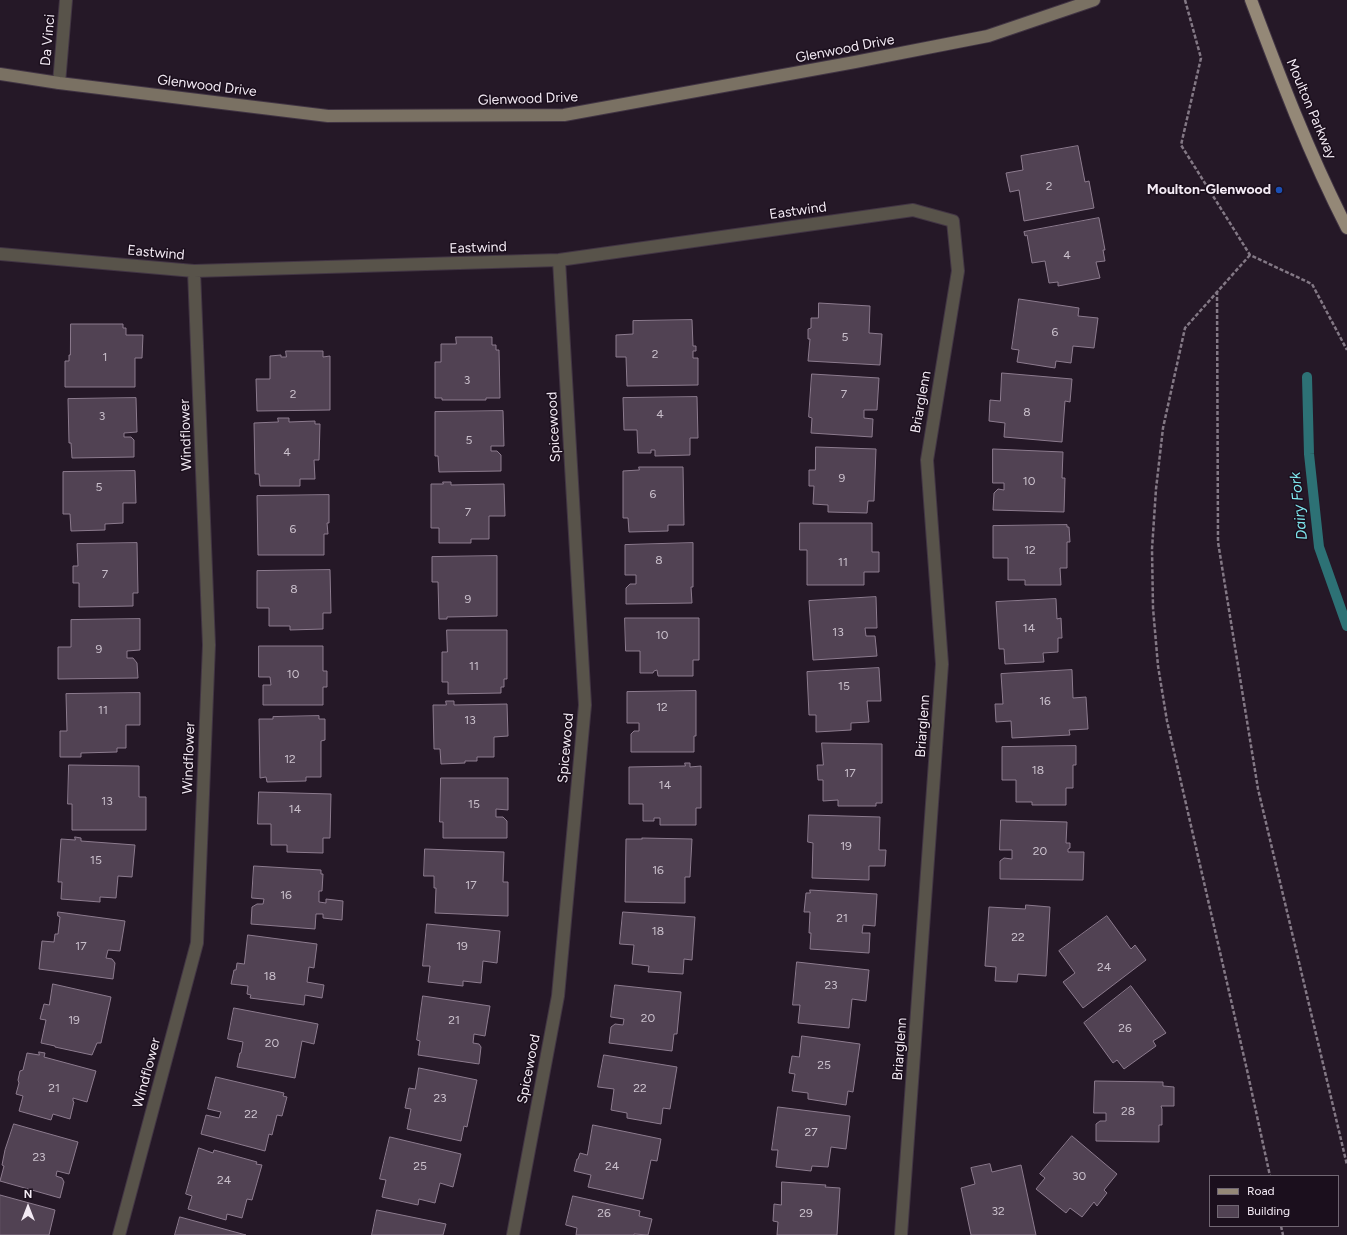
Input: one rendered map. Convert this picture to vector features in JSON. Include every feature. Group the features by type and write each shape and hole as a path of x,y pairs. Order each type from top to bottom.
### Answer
{"main road":[{"name":"Glenwood Drive","path":"0,74 328,116 564,115 988,36 1094,0"},
{"name":"Moulton Parkway","path":"1251,0 1284,88 1332,198 1347,228"}],"street":[{"name":"Da Vinci","path":"59,82 66,0"},
{"name":"Eastwind","path":"0,254 194,271 559,260 913,210 953,221"},
{"name":"Briarglenn","path":"901,1235 942,664 927,460 958,271 953,221"},
{"name":"Spicewood","path":"513,1235 558,996 585,705 559,260"},
{"name":"Windflower","path":"119,1235 197,943 209,645 194,271"}],"path":[{"path":"1186,0 1201,58 1181,145 1250,255 1312,284 1347,350"},
{"path":"1250,255 1184,328 1163,428 1156,489 1152,549 1153,608 1158,666 1167,721 1270,1175"},
{"path":"1217,291 1218,542 1258,789 1347,1165"}],"building":[{"path":"1078,146 1085,182 1089,181 1094,208 1024,221 1019,190 1010,192 1006,173 1023,170 1021,156"},
{"path":"1099,218 1105,250 1103,250 1105,261 1096,262 1100,278 1058,286 1058,282 1049,283 1045,261 1032,263 1027,235 1025,236 1024,232"},
{"path":"1019,299 1079,308 1078,316 1098,318 1094,348 1073,346 1071,363 1056,361 1055,368 1017,362 1019,350 1012,349"},
{"path":"819,303 870,306 869,333 882,334 880,365 808,361 810,339 808,339 808,329 811,328 811,318 818,318"},
{"path":"692,320 693,346 696,346 696,351 693,351 693,358 698,358 698,385 627,386 626,357 616,357 616,335 633,334 633,321"},
{"path":"71,324 123,324 123,328 126,328 126,335 143,335 142,358 135,358 135,387 65,387 65,361 69,361 70,355"},
{"path":"456,337 492,337 492,345 496,345 496,350 499,350 500,398 486,398 486,400 442,400 442,398 435,398 435,362 441,362 441,344 456,344"},
{"path":"286,351 323,351 323,357 330,356 330,410 257,411 256,379 270,379 270,356 281,355 281,357 286,357"},
{"path":"1002,373 1072,379 1070,402 1065,401 1062,442 1004,437 1005,423 989,421 990,400 1000,401"},
{"path":"812,374 879,378 877,410 864,410 864,418 873,419 872,437 811,433 812,418 809,417"},
{"path":"697,397 698,438 690,438 690,455 655,456 655,450 651,450 651,453 638,453 637,430 624,430 623,398"},
{"path":"136,398 137,432 124,433 124,437 131,437 134,440 134,457 72,458 71,443 69,443 68,399"},
{"path":"503,411 504,446 491,446 491,451 497,451 501,455 501,471 439,472 438,456 435,456 435,412"},
{"path":"278,418 289,418 289,422 315,421 315,424 320,424 319,460 314,460 315,479 300,479 300,486 260,486 259,474 255,474 254,423 278,422"},
{"path":"816,447 876,449 874,501 868,501 867,513 828,512 828,505 813,504 814,486 809,486 809,470 815,470"},
{"path":"993,449 1063,452 1062,478 1065,478 1064,512 993,510 994,493 998,489 1004,490 1004,483 993,483"},
{"path":"639,467 683,467 684,525 668,525 668,531 629,532 628,518 623,518 623,471 639,470"},
{"path":"135,471 136,503 123,503 123,523 105,524 105,530 71,531 70,514 63,514 63,472"},
{"path":"443,482 451,482 451,485 504,484 505,516 489,516 489,539 471,539 471,543 439,543 439,528 431,528 431,484 443,484"},
{"path":"329,495 329,523 327,523 328,534 324,534 324,555 258,555 257,496"},
{"path":"800,523 872,523 872,552 879,552 879,572 864,572 864,585 807,585 807,550 800,550"},
{"path":"1067,525 1067,527 1069,527 1070,542 1067,542 1067,568 1060,568 1061,585 1025,585 1025,580 1008,580 1008,558 993,558 993,526"},
{"path":"137,543 138,593 133,593 133,606 79,607 79,583 73,583 73,566 78,566 77,544"},
{"path":"693,543 693,587 691,587 692,603 626,604 626,588 630,584 636,584 636,575 625,575 625,545"},
{"path":"497,556 497,616 447,617 447,619 439,619 438,582 432,582 432,557"},
{"path":"330,570 331,613 323,613 323,629 290,630 290,626 269,626 269,608 257,608 257,571"},
{"path":"876,597 877,628 865,628 866,636 875,636 877,656 813,660 809,601"},
{"path":"1056,599 1057,619 1061,618 1062,638 1058,638 1058,652 1043,653 1044,662 1005,664 1004,649 999,649 996,602"},
{"path":"625,618 699,618 699,660 693,660 693,676 658,676 657,670 653,673 640,673 640,651 626,651"},
{"path":"140,619 140,650 127,651 127,658 133,658 137,663 138,678 58,679 58,647 71,647 71,620"},
{"path":"447,630 507,630 507,679 504,679 504,687 501,687 501,693 448,694 448,682 442,682 442,652 447,652"},
{"path":"259,646 323,646 323,671 327,671 327,687 323,687 323,705 263,705 263,685 271,685 270,677 259,677"},
{"path":"879,668 881,701 867,701 869,722 851,723 851,730 816,732 816,715 809,715 807,672"},
{"path":"1072,670 1073,698 1086,697 1088,729 1069,730 1070,735 1012,738 1011,721 996,722 995,704 1003,704 1001,674"},
{"path":"696,691 696,736 694,736 694,752 631,752 631,734 634,731 639,731 639,723 627,723 627,692"},
{"path":"140,693 140,725 126,725 126,748 117,748 117,752 81,753 81,757 60,757 60,731 67,731 66,694"},
{"path":"446,701 454,701 454,705 507,704 508,736 494,737 494,757 477,757 477,761 441,764 440,749 434,749 433,705 446,705"},
{"path":"319,716 319,719 325,719 325,740 321,741 321,777 306,777 306,781 267,782 266,777 260,778 259,719 273,719 273,717"},
{"path":"822,743 882,744 882,803 876,803 876,806 838,806 838,800 823,801 823,780 818,780 817,765 823,765"},
{"path":"1076,746 1076,765 1073,765 1073,788 1066,788 1066,805 1032,805 1032,802 1016,802 1016,780 1002,780 1002,747"},
{"path":"685,763 690,763 690,767 701,766 701,808 696,808 696,825 660,825 660,818 654,818 654,821 643,821 643,804 629,804 629,767 685,766"},
{"path":"69,765 139,766 139,797 146,797 146,830 72,830 72,804 68,804"},
{"path":"441,778 508,778 508,810 496,809 496,817 503,817 507,821 507,838 443,838 443,822 440,822"},
{"path":"259,792 331,794 330,838 323,838 323,853 287,852 287,845 271,845 271,824 258,824"},
{"path":"809,815 880,817 879,850 886,850 885,866 869,866 869,880 812,878 813,843 808,842"},
{"path":"1001,820 1067,822 1066,843 1070,843 1068,852 1084,852 1083,880 1000,879 1000,861 1004,858 1012,859 1012,850 1000,850"},
{"path":"75,837 81,838 81,841 135,845 132,877 118,876 116,898 100,897 100,902 61,899 62,882 58,882 61,839 75,840"},
{"path":"626,839 692,839 690,877 685,877 685,903 625,902"},
{"path":"425,849 504,852 503,882 508,882 508,916 435,913 436,888 434,888 434,876 424,876"},
{"path":"254,866 321,870 321,874 323,874 322,891 319,891 319,902 326,903 326,899 343,901 342,920 323,918 323,914 316,914 315,929 251,924 252,907 257,904 263,904 264,899 252,898"},
{"path":"810,890 877,894 875,926 863,925 862,933 870,933 869,953 810,949 810,912 804,912 806,893 810,893"},
{"path":"1026,905 1050,907 1046,976 1018,974 1017,982 995,981 996,967 985,966 989,907 1025,909"},
{"path":"58,912 125,921 120,951 108,950 106,958 112,959 115,963 113,979 39,969 42,941 54,942 55,934 58,934 60,917 58,916"},
{"path":"623,912 695,917 692,960 684,959 683,974 648,972 649,966 632,964 634,945 620,944"},
{"path":"1107,916 1131,949 1135,945 1146,960 1083,1008 1063,982 1075,973 1059,951"},
{"path":"427,924 500,931 497,963 483,961 481,983 463,981 463,986 428,982 430,966 423,966"},
{"path":"248,935 317,944 314,968 309,967 307,982 324,985 322,998 305,995 304,1005 250,998 251,995 247,994 248,986 231,984 237,963 244,964"},
{"path":"797,962 869,970 866,1001 852,999 849,1028 798,1023 800,1005 793,1005"},
{"path":"53,984 111,997 101,1043 97,1043 92,1055 41,1043 46,1020 40,1019 44,1004 49,1005"},
{"path":"615,985 681,992 677,1034 674,1034 672,1051 609,1043 611,1027 615,1024 623,1025 624,1019 611,1017"},
{"path":"1131,986 1166,1033 1153,1041 1156,1046 1124,1069 1117,1060 1113,1063 1084,1023"},
{"path":"423,996 490,1006 485,1036 474,1034 473,1043 479,1044 481,1047 479,1064 418,1055 420,1041 417,1040"},
{"path":"234,1008 318,1024 314,1044 302,1041 295,1078 237,1067 243,1042 228,1039"},
{"path":"802,1036 860,1044 853,1092 848,1091 846,1105 808,1099 808,1093 792,1091 795,1074 789,1073 792,1056 799,1057"},
{"path":"39,1052 45,1053 44,1057 96,1071 87,1102 73,1098 74,1102 70,1119 53,1114 51,1120 19,1111 23,1096 16,1094 20,1071 23,1070 27,1053 39,1055"},
{"path":"604,1055 677,1067 670,1109 663,1108 661,1124 627,1118 627,1113 611,1110 614,1089 598,1087"},
{"path":"419,1068 477,1080 467,1127 464,1126 461,1141 407,1129 411,1109 405,1108 409,1088 415,1089"},
{"path":"216,1077 284,1093 283,1096 287,1097 282,1116 277,1115 272,1135 269,1134 265,1151 201,1134 206,1115 219,1118 221,1112 208,1109"},
{"path":"1095,1081 1163,1082 1163,1086 1174,1087 1174,1106 1161,1106 1162,1125 1159,1125 1159,1142 1096,1141 1096,1124 1100,1121 1106,1121 1106,1113 1094,1113"},
{"path":"778,1107 850,1116 846,1149 831,1147 828,1167 812,1166 811,1171 776,1167 778,1150 772,1150"},
{"path":"14,1124 78,1142 69,1174 57,1171 56,1176 62,1178 64,1182 60,1198 0,1181 4,1166 2,1165 5,1150"},
{"path":"593,1125 661,1139 657,1161 651,1160 643,1199 588,1187 591,1175 574,1171 580,1153 587,1155"},
{"path":"1072,1136 1117,1174 1104,1190 1107,1193 1097,1206 1094,1202 1082,1217 1070,1208 1066,1213 1036,1189 1045,1178 1040,1174"},
{"path":"390,1137 461,1154 453,1187 440,1183 435,1203 419,1199 418,1205 382,1197 386,1180 380,1179"},
{"path":"199,1148 213,1153 214,1150 257,1162 256,1164 262,1165 252,1200 247,1199 242,1218 227,1214 226,1220 188,1209 192,1196 186,1194"},
{"path":"990,1164 992,1172 1021,1165 1036,1235 971,1235 961,1188 975,1184 971,1168"},
{"path":"782,1182 826,1185 825,1187 840,1188 837,1235 777,1235 778,1222 773,1221 774,1204 781,1205"},
{"path":"0,1195 55,1210 49,1235 0,1235"},
{"path":"573,1196 640,1211 639,1216 652,1219 648,1235 576,1235 577,1228 566,1225"},
{"path":"377,1210 446,1224 443,1235 372,1235"},
{"path":"180,1217 246,1235 175,1235"}],"waterway":[{"name":"Dairy Fork","path":"1307,377 1309,454 1319,547 1347,626"}],"place":[{"name":"Moulton-Glenwood","path":"1279,190"}]}
